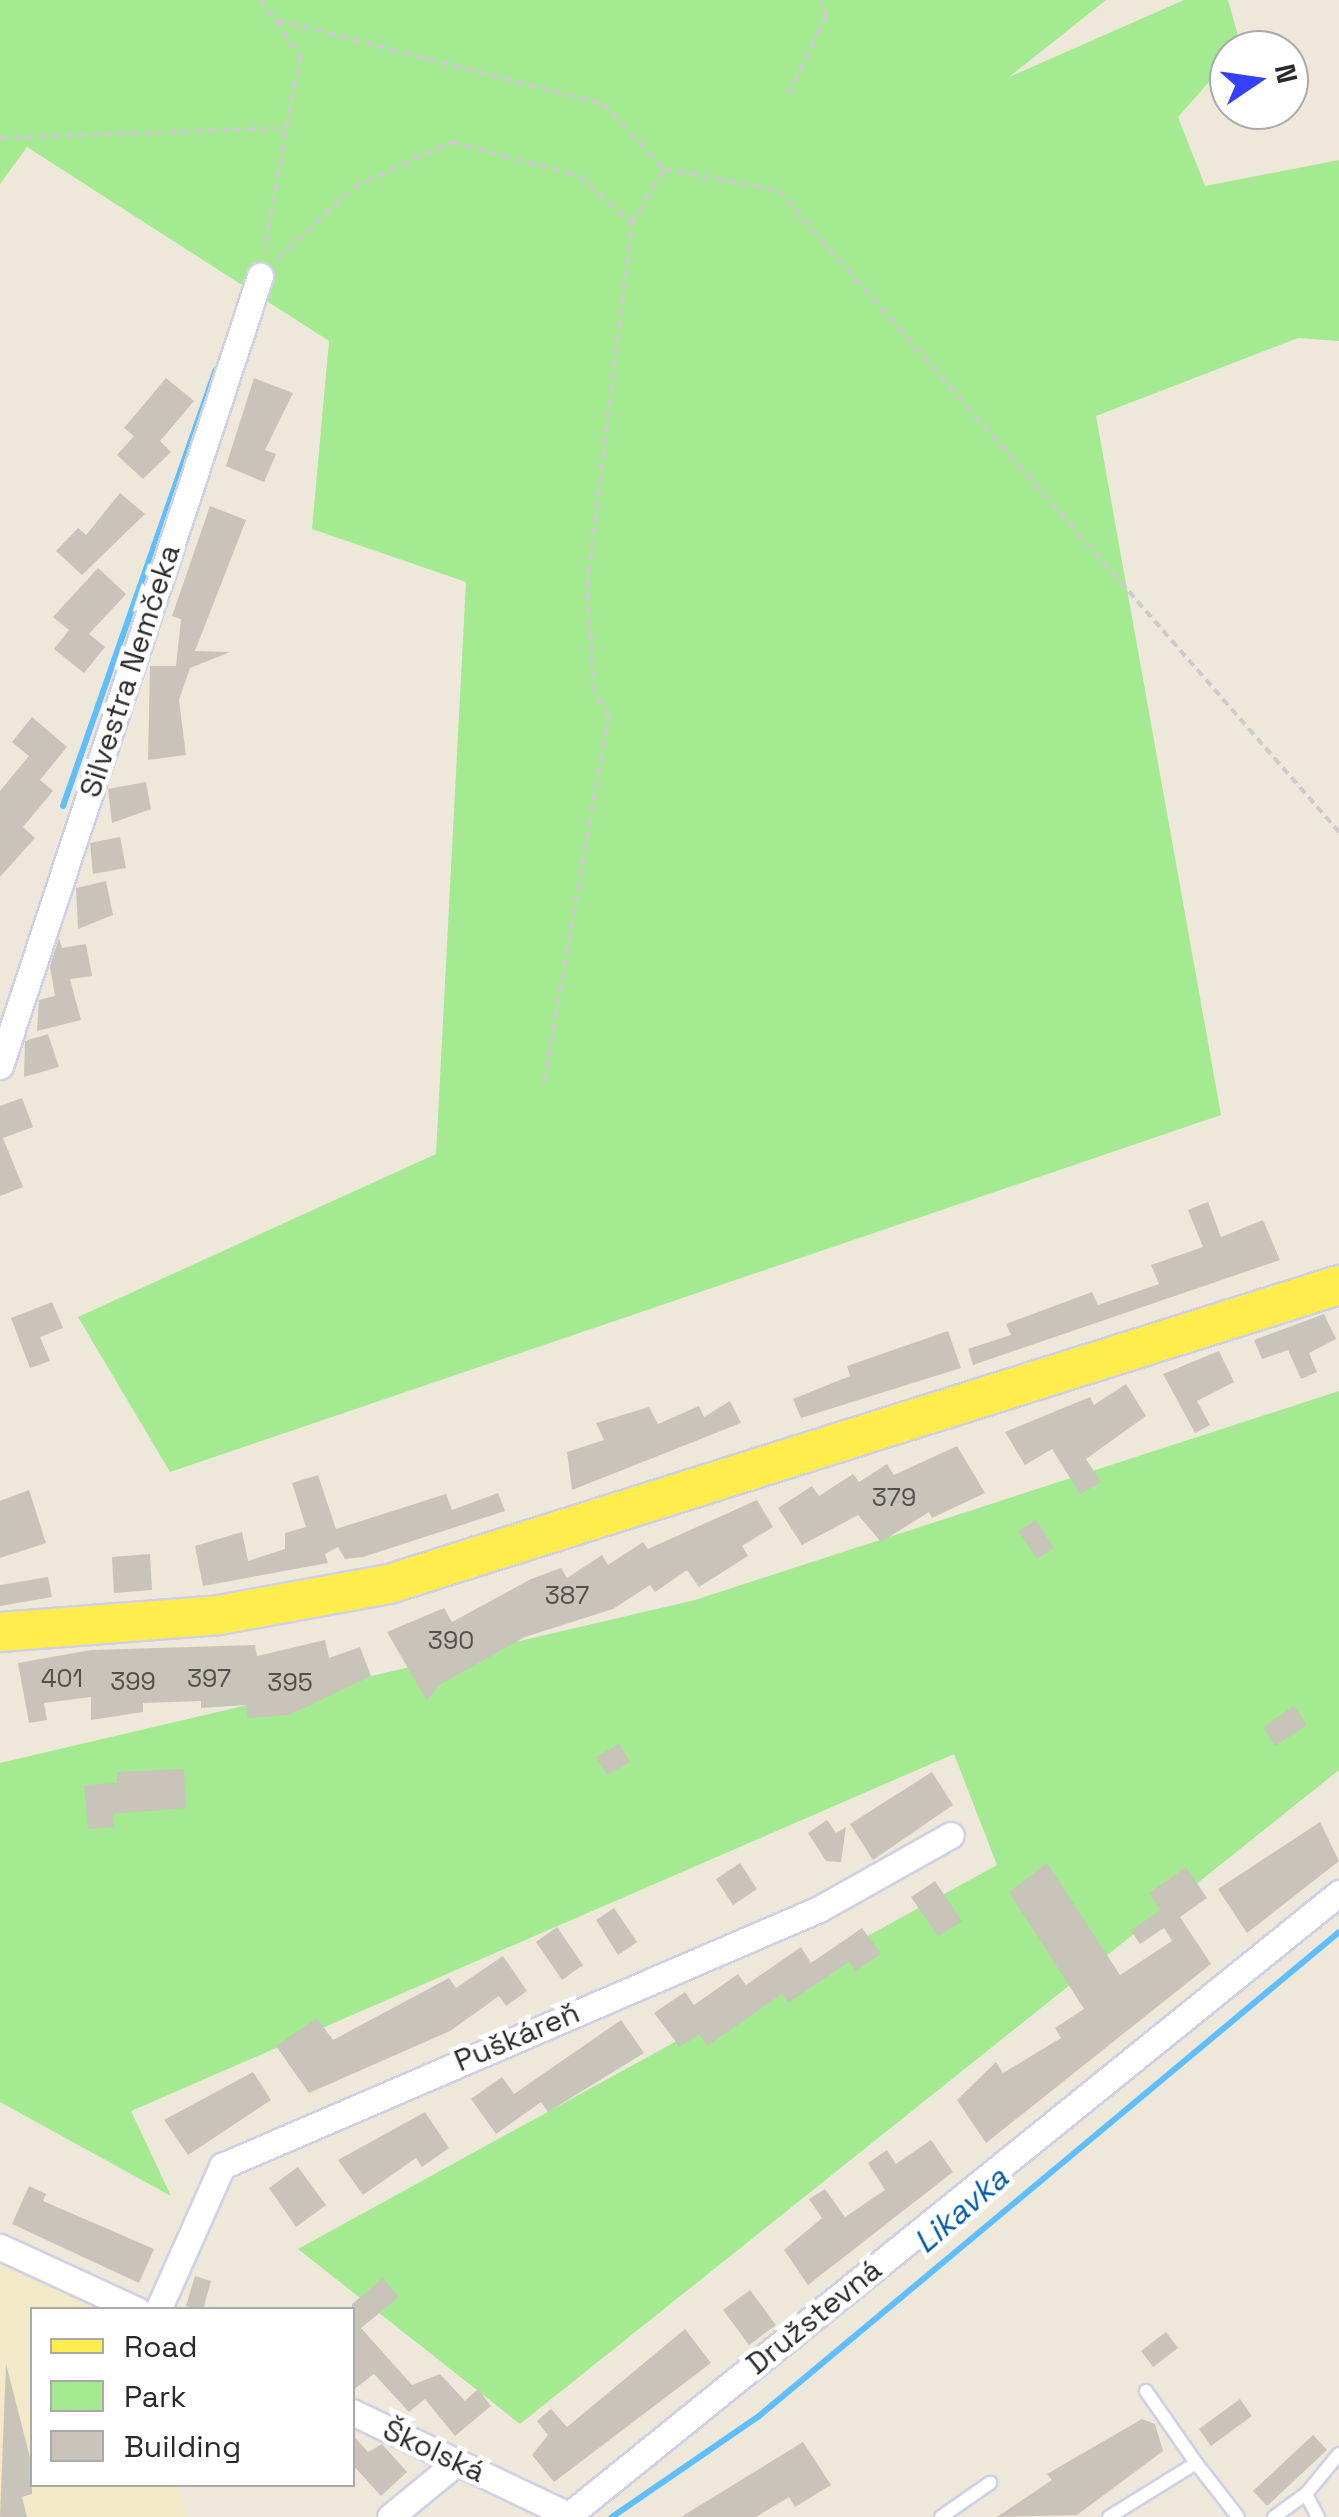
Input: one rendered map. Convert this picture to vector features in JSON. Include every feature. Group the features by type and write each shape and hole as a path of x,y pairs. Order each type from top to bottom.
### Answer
{"main road":[{"path":"0,1632 219,1615 389,1584 1339,1285"}],"street":[{"name":"Silvestra Nemčeka","path":"0,1066 260,276"},
{"name":"Puškáreň","path":"159,2307 222,2166 820,1909 951,1835"},
{"name":"Družstevná","path":"571,2516 1339,1893"},
{"path":"0,2247 130,2307"},
{"name":"Školská","path":"355,2413 571,2516"},
{"path":"390,2517 457,2462"}],"lane":[{"path":"1146,2391 1238,2517"},
{"path":"1274,2517 1306,2494 1339,2454"},
{"path":"1108,2517 1196,2463"},
{"path":"941,2517 990,2483"},
{"path":"1306,2494 1318,2517"}],"path":[{"path":"260,0 300,55 260,276"},
{"path":"788,94 826,16 820,0"},
{"path":"278,20 603,104 664,169 778,190 1339,832"},
{"path":"0,138 286,128"},
{"path":"260,276 354,187 452,142 579,176 632,222"},
{"path":"544,1082 609,716 594,692 587,588 632,222 664,169"}],"shaded area":[{"path":"0,2263 99,2307 30,2307 30,2487 179,2487 187,2517 0,2517"}],"green space":[{"path":"0,0 1106,0 1009,77 1184,0 1228,0 1236,30 1209,30 1209,82 1178,117 1205,186 1339,160 1339,341 1298,338 1096,416 1221,1115 170,1472 78,1317 436,1154 466,582 312,529 329,341 27,147 0,184"},
{"path":"1339,1391 1339,1770 520,2424 298,2249 997,1865 954,1754 131,2111 171,2196 0,2102 0,1763 695,1600"}],"building":[{"path":"166,378 194,401 160,441 171,452 143,479 117,455 134,436 124,428"},
{"path":"254,378 293,393 265,450 276,454 264,482 226,466"},
{"path":"120,493 145,514 82,575 56,551 78,528 86,535"},
{"path":"210,506 246,520 195,651 230,652 190,668 179,700 186,755 148,760 150,666 176,666 181,619 172,616"},
{"path":"98,568 126,594 89,634 105,647 84,673 54,649 69,630 53,617"},
{"path":"32,717 67,747 40,780 53,791 23,827 35,838 0,877 0,791 29,756 12,742"},
{"path":"146,782 151,809 112,823 108,789"},
{"path":"120,837 126,868 93,874 90,843"},
{"path":"106,881 113,915 78,929 76,888"},
{"path":"59,938 62,948 86,944 92,976 70,979 81,1020 37,1031 39,1000 55,996 50,966"},
{"path":"48,1034 59,1067 24,1077 25,1041"},
{"path":"22,1098 33,1127 3,1138 23,1187 0,1196 0,1106"},
{"path":"1208,1202 1221,1237 1263,1220 1280,1260 973,1365 968,1349 1011,1335 1006,1324 1092,1292 1098,1305 1159,1284 1151,1265 1203,1247 1188,1210"},
{"path":"52,1302 63,1328 40,1337 50,1361 30,1368 11,1318"},
{"path":"1324,1314 1336,1339 1309,1353 1317,1372 1301,1379 1288,1350 1262,1359 1254,1340"},
{"path":"948,1331 961,1368 801,1418 793,1399 850,1376 847,1366"},
{"path":"1219,1351 1234,1382 1197,1401 1210,1425 1195,1433 1163,1374"},
{"path":"1126,1384 1146,1416 1086,1459 1101,1482 1080,1494 1052,1449 1025,1465 1005,1432 1090,1397 1094,1405"},
{"path":"730,1401 741,1423 572,1490 567,1452 604,1440 596,1423 649,1407 658,1424 699,1406 704,1417"},
{"path":"957,1446 985,1493 932,1518 929,1512 881,1542 858,1515 802,1545 778,1508 812,1486 819,1496 853,1474 859,1482 887,1464 894,1475"},
{"path":"318,1475 336,1529 446,1494 452,1510 498,1493 505,1511 363,1557 345,1559 338,1547 325,1554 328,1563 203,1586 195,1546 242,1532 248,1561 285,1549 285,1533 306,1527 292,1483"},
{"path":"29,1490 46,1543 0,1558 0,1501"},
{"path":"757,1500 773,1527 742,1546 748,1556 699,1587 687,1570 655,1592 650,1585 613,1609 525,1637 439,1685 427,1701 387,1632 444,1608 452,1622 531,1579 561,1568 567,1578 602,1555 608,1565 643,1542 648,1549"},
{"path":"1036,1520 1054,1548 1037,1559 1018,1531"},
{"path":"150,1554 152,1590 114,1593 112,1557"},
{"path":"48,1577 52,1597 0,1606 0,1585"},
{"path":"325,1640 329,1658 360,1647 371,1676 289,1715 248,1718 246,1705 201,1708 201,1701 143,1703 143,1712 91,1720 91,1697 44,1703 47,1720 29,1723 18,1663 91,1650 255,1645 257,1656"},
{"path":"1294,1706 1307,1725 1275,1746 1263,1727"},
{"path":"619,1744 630,1762 607,1775 596,1757"},
{"path":"184,1769 186,1808 113,1814 114,1827 88,1829 84,1785 117,1783 117,1772"},
{"path":"932,1772 953,1805 873,1860 850,1824"},
{"path":"827,1820 836,1833 846,1827 841,1862 826,1861 808,1833"},
{"path":"1320,1822 1339,1861 1247,1933 1218,1889"},
{"path":"740,1863 757,1889 733,1905 716,1879"},
{"path":"1047,1863 1120,1975 1172,1941 1164,1928 1140,1944 1131,1931 1160,1910 1149,1893 1186,1867 1207,1898 1180,1917 1211,1964 986,2143 957,2100 996,2062 1003,2073 1061,2038 1055,2028 1084,2009 1009,1892"},
{"path":"935,1881 962,1921 938,1936 911,1897"},
{"path":"614,1908 637,1942 618,1955 596,1920"},
{"path":"557,1927 583,1965 562,1980 536,1942"},
{"path":"862,1928 881,1954 856,1971 849,1962 788,2003 782,1994 707,2046 699,2034 680,2047 654,2013 685,1992 694,2005 738,1974 746,1985 801,1947 811,1963"},
{"path":"503,1956 527,1991 506,2006 499,1996 450,2031 309,2093 276,2046 317,2018 333,2040 449,1978 456,1988"},
{"path":"621,2020 644,2053 548,2112 541,2102 496,2134 471,2099 502,2077 514,2094"},
{"path":"253,2072 271,2100 188,2155 164,2120"},
{"path":"425,2112 449,2148 422,2167 416,2158 363,2195 338,2160"},
{"path":"931,2140 953,2172 808,2285 784,2250 822,2218 809,2199 825,2189 845,2217 885,2190 868,2163 887,2150 896,2164"},
{"path":"298,2167 326,2205 296,2227 269,2188"},
{"path":"29,2186 46,2194 43,2201 154,2249 139,2283 12,2224"},
{"path":"195,2276 211,2281 204,2307 186,2306"},
{"path":"383,2278 399,2297 361,2328 412,2385 440,2374 465,2401 478,2389 491,2406 455,2436 425,2399 409,2412 374,2374 355,2389 352,2304"},
{"path":"750,2290 776,2325 749,2345 723,2310"},
{"path":"685,2329 711,2363 554,2482 532,2455 548,2435 537,2421 551,2409 567,2427"},
{"path":"1166,2332 1178,2348 1153,2367 1141,2351"},
{"path":"6,2364 30,2457 32,2494 22,2497 27,2517 0,2517"},
{"path":"1240,2399 1252,2416 1211,2446 1199,2429"},
{"path":"1142,2419 1155,2424 1163,2451 1077,2515 997,2517 1052,2480 1047,2474"},
{"path":"1313,2435 1327,2450 1267,2506 1253,2491"},
{"path":"355,2437 368,2452 382,2444 407,2472 381,2496 355,2467"},
{"path":"803,2442 831,2485 795,2507 789,2497 756,2517 681,2517"}],"waterway":[{"path":"63,806 216,370"},
{"name":"Likavka","path":"612,2517 759,2416 1339,1932"}]}
